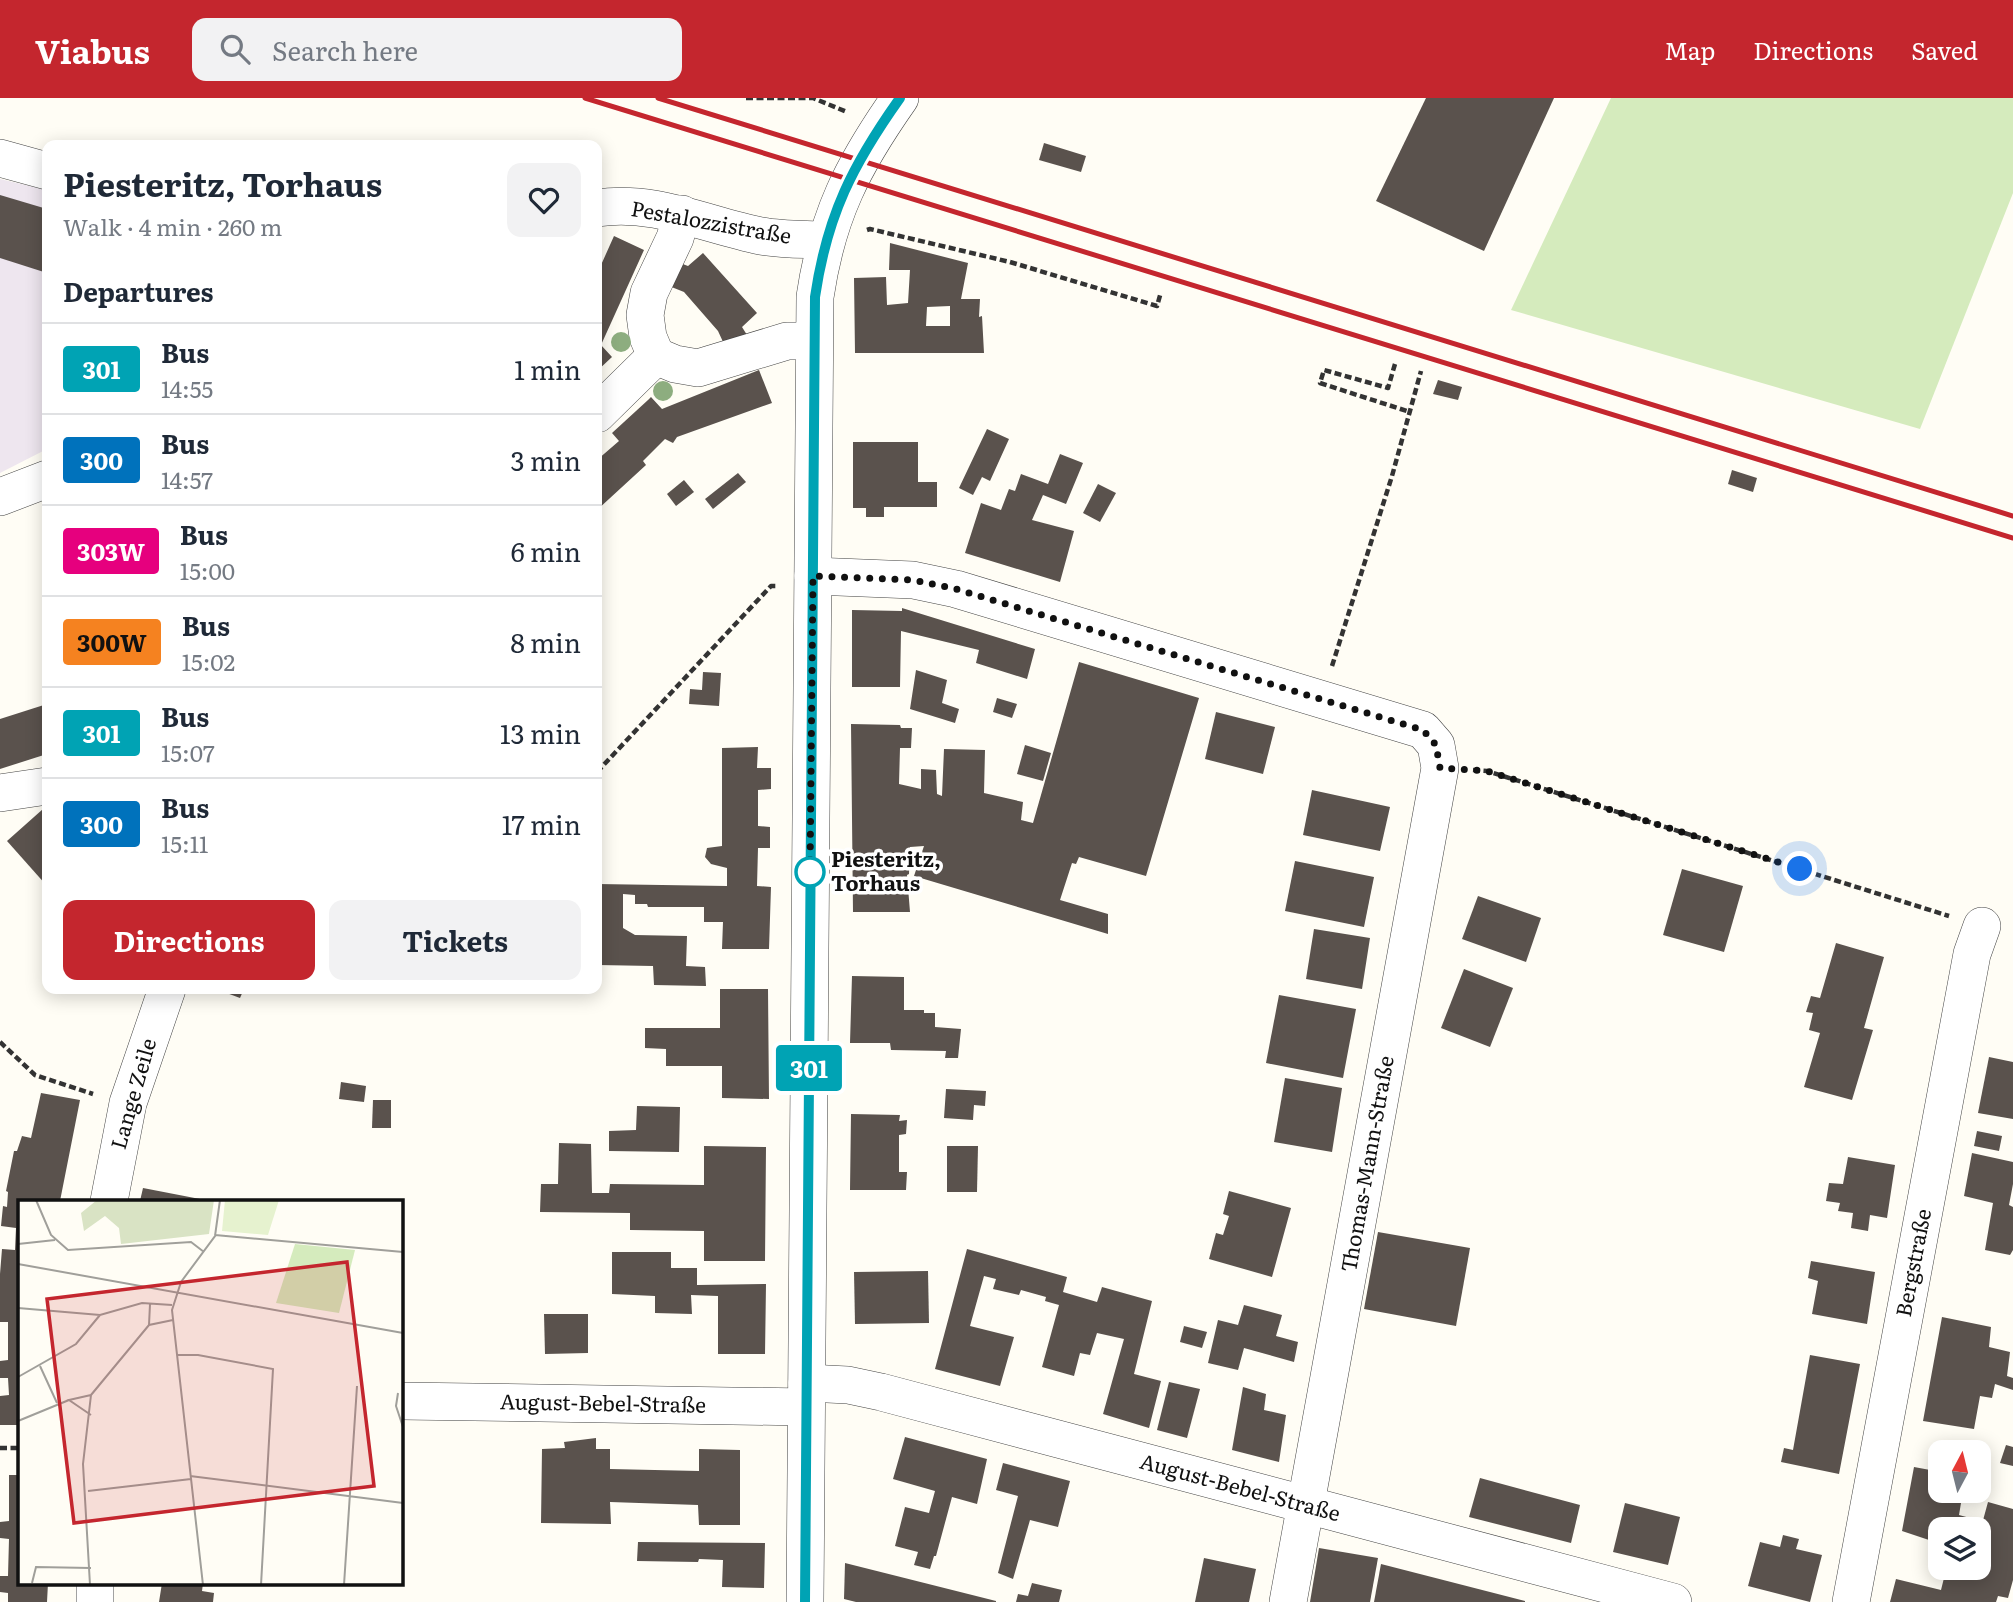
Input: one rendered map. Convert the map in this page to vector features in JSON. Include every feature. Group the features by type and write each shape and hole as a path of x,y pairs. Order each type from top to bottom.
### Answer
{"street":[{"path":"805,1602 815,297 825,240 832,218 849,179 890,112"},
{"path":"0,158 42,170"},
{"name":"Pestalozzistraße","path":"602,208 655,208 761,236 825,240"},
{"path":"682,214 675,239 649,293 645,315 648,337 656,356 675,364 698,368 787,341 814,341"},
{"path":"602,409 656,356"},
{"path":"0,497 42,481"},
{"path":"813,581 913,580 956,589 1423,730 1436,745 1440,768"},
{"name":"Thomas-Mann-Straße","path":"1288,1602 1440,768"},
{"path":"0,793 42,787"},
{"name":"Bergstraße","path":"1851,1602 1972,954 1982,926"},
{"name":"Lange Zeile","path":"109,1200 128,1103 165,994"},
{"name":"August-Bebel-Straße","path":"402,1401 806,1395 848,1385 1673,1602"},
{"path":"95,1584 95,1602"}],"path":[{"path":"746,98 813,99 890,112"},
{"path":"825,240 856,235 870,229 1010,262 1157,306 1161,292"},
{"path":"1395,364 1388,388 1324,370 1320,383 1410,412"},
{"path":"1321,700 1392,476 1421,371"},
{"path":"602,767 771,586 813,581"},
{"path":"1440,768 1487,771 1982,926"},
{"path":"0,1042 35,1075 128,1103"},
{"path":"0,1448 18,1448"}],"shaded area":[{"path":"0,179 42,189 42,452 0,473"}],"green space":[{"path":"1611,98 2013,98 2013,193 1920,429 1511,310"}],"building":[{"path":"1426,98 1554,98 1484,251 1376,201"},
{"path":"1044,143 1086,156 1081,172 1039,160"},
{"path":"0,195 42,208 42,271 0,258"},
{"path":"614,236 644,250 602,343 602,263"},
{"path":"890,243 968,263 961,299 980,299 979,317 982,316 984,353 855,353 854,278 886,277 887,305 908,303 910,270 889,270","holes":["950,306 950,326 926,326 927,307"]},
{"path":"703,253 757,313 742,327 747,335 724,344 718,331 684,292 669,286 680,263 688,266"},
{"path":"602,346 612,357 602,366"},
{"path":"759,370 772,403 677,437 673,443 665,439 643,461 646,465 602,505 602,456 619,441 612,433 651,397 662,409"},
{"path":"1438,380 1462,387 1458,400 1433,394"},
{"path":"987,429 1009,439 990,481 982,477 973,495 959,488"},
{"path":"853,442 918,442 918,482 937,482 937,507 884,507 884,517 866,517 866,508 853,508"},
{"path":"1060,454 1083,463 1066,504 1043,495 1032,520 1074,531 1060,582 965,553 981,503 1001,510 1009,489 1015,491 1021,474 1048,484"},
{"path":"1732,470 1757,478 1753,492 1728,484"},
{"path":"738,473 746,482 713,509 705,499"},
{"path":"684,480 694,492 676,506 667,494"},
{"path":"1098,484 1116,493 1100,522 1083,513"},
{"path":"902,608 1035,649 1027,679 976,663 979,650 901,631 900,687 852,687 852,610 902,611"},
{"path":"1079,662 1199,698 1146,876 1079,857 1076,864 1072,863 1060,900 1108,914 1108,934 914,876 924,846 910,847 907,875 910,912 853,912 851,724 900,725 901,728 912,728 911,748 900,748 899,784 921,789 921,769 936,770 937,794 942,796 944,749 985,750 984,793 1023,802 1021,820 1033,823"},
{"path":"916,670 947,680 942,703 959,709 955,723 910,709"},
{"path":"703,672 721,673 719,706 689,704 690,689 702,690"},
{"path":"997,698 1017,704 1012,718 993,712"},
{"path":"42,706 42,756 0,769 0,719"},
{"path":"1216,712 1275,727 1263,774 1205,759"},
{"path":"1025,745 1051,753 1043,781 1017,774"},
{"path":"758,747 757,768 771,768 771,789 758,790 758,826 770,827 770,848 758,848 757,886 771,887 769,949 722,949 723,922 704,922 704,907 648,907 647,904 635,904 635,895 623,894 623,928 635,935 687,936 686,966 705,967 706,986 654,985 653,966 602,965 602,884 727,886 727,868 711,864 705,857 707,848 722,846 722,748"},
{"path":"1312,790 1390,807 1380,851 1303,835"},
{"path":"42,810 42,880 7,841"},
{"path":"1295,861 1374,877 1364,927 1285,911"},
{"path":"1682,869 1743,886 1724,952 1663,935"},
{"path":"1478,896 1541,918 1526,962 1462,939"},
{"path":"1314,929 1370,938 1362,989 1306,979"},
{"path":"1836,943 1884,957 1864,1028 1873,1030 1852,1100 1804,1087 1820,1033 1809,1030 1813,1013 1806,1012 1811,996 1820,998"},
{"path":"1464,969 1513,988 1490,1047 1441,1028"},
{"path":"852,976 904,977 904,1010 935,1013 935,1027 961,1029 958,1058 945,1058 946,1051 891,1050 890,1043 850,1043"},
{"path":"720,989 768,989 769,1099 722,1098 722,1066 666,1066 666,1049 645,1048 645,1028 720,1028"},
{"path":"1279,995 1356,1009 1343,1078 1266,1063"},
{"path":"1989,1057 2013,1062 2013,1119 1978,1113"},
{"path":"1285,1078 1342,1088 1332,1152 1274,1142"},
{"path":"341,1082 366,1086 364,1102 339,1099"},
{"path":"946,1089 986,1091 985,1106 974,1105 973,1120 944,1118"},
{"path":"41,1093 80,1100 60,1200 18,1200 18,1425 0,1425 0,1396 9,1395 8,1378 0,1378 0,1361 8,1360 8,1322 0,1322 2,1249 15,1250 16,1228 1,1226 3,1206 7,1207 6,1191 14,1151 17,1151 22,1136 31,1138"},
{"path":"373,1100 391,1100 391,1128 372,1128"},
{"path":"637,1106 680,1107 679,1152 609,1151 609,1131 636,1130"},
{"path":"851,1114 900,1115 899,1121 907,1120 906,1134 899,1135 899,1172 907,1172 906,1190 850,1190"},
{"path":"1977,1131 2002,1136 1999,1151 1974,1146"},
{"path":"559,1143 591,1144 592,1193 609,1193 610,1184 704,1185 704,1146 766,1147 765,1261 704,1261 704,1231 630,1230 630,1213 540,1212 541,1184 558,1184"},
{"path":"947,1146 978,1146 977,1192 947,1192"},
{"path":"1972,1153 2013,1162 2009,1205 2013,1207 2013,1250 2010,1255 1985,1250 1993,1203 1964,1196"},
{"path":"1848,1157 1895,1165 1887,1218 1870,1215 1868,1231 1851,1228 1853,1213 1838,1211 1840,1203 1826,1201 1829,1183 1843,1184"},
{"path":"143,1188 205,1200 140,1200"},
{"path":"1229,1191 1291,1208 1272,1277 1209,1259 1216,1233 1223,1235 1229,1216 1223,1214"},
{"path":"1378,1232 1470,1248 1456,1326 1364,1309"},
{"path":"967,1249 1067,1277 1063,1292 1097,1302 1102,1287 1152,1301 1134,1374 1161,1381 1149,1428 1103,1414 1124,1339 1097,1333 1090,1355 1080,1353 1074,1376 1042,1367 1059,1305 1045,1301 1046,1297 1021,1290 1019,1295 993,1289 996,1279 984,1276 970,1326 1014,1337 1000,1386 935,1369"},
{"path":"612,1252 671,1252 671,1268 697,1268 697,1285 766,1284 765,1354 718,1354 718,1296 691,1295 692,1314 655,1313 655,1296 612,1294"},
{"path":"1811,1261 1875,1272 1867,1324 1812,1314 1818,1281 1808,1278"},
{"path":"928,1271 929,1323 855,1324 854,1272"},
{"path":"1244,1305 1282,1315 1276,1336 1298,1342 1294,1362 1244,1348 1238,1370 1208,1363 1218,1320 1238,1325"},
{"path":"544,1314 588,1314 588,1353 545,1354"},
{"path":"1942,1317 1991,1327 1989,1347 2010,1352 2007,1376 2013,1378 2013,1390 1995,1384 1992,1398 1980,1396 1974,1429 1923,1421"},
{"path":"1184,1326 1207,1332 1202,1348 1180,1342"},
{"path":"1810,1355 1860,1364 1839,1474 1781,1462 1784,1448 1793,1450"},
{"path":"1169,1382 1200,1389 1187,1438 1157,1430"},
{"path":"1243,1387 1266,1394 1264,1410 1286,1415 1279,1462 1232,1450"},
{"path":"905,1437 987,1459 977,1504 952,1497 930,1569 914,1565 918,1552 895,1546 905,1507 929,1513 935,1491 893,1479"},
{"path":"596,1438 596,1449 610,1449 610,1469 699,1471 699,1449 740,1450 740,1525 699,1525 698,1505 610,1502 611,1524 541,1523 542,1449 565,1448 564,1442"},
{"path":"2006,1445 2013,1447 2013,1466 2000,1463"},
{"path":"1003,1463 1070,1481 1058,1527 1030,1520 1013,1579 998,1573 1018,1496 996,1490"},
{"path":"1914,1467 1928,1470 1928,1503 1961,1503 1959,1515 1966,1517 1928,1517 1928,1540 1902,1531"},
{"path":"9,1475 18,1475 18,1584 48,1584 47,1602 8,1602 8,1593 0,1592 0,1576 8,1576 9,1539 0,1538 0,1522 9,1521"},
{"path":"1480,1478 1580,1505 1571,1543 1469,1517"},
{"path":"1625,1503 1680,1517 1668,1565 1613,1552"},
{"path":"1988,1503 2013,1509 2013,1580 2008,1598 1998,1596 1996,1602 1890,1602 1896,1579 1941,1590 1944,1580 1991,1580 1991,1517 1984,1517"},
{"path":"1783,1535 1799,1539 1796,1549 1822,1555 1810,1602 1748,1586 1760,1542 1780,1547"},
{"path":"638,1542 765,1543 764,1588 722,1587 723,1560 637,1561"},
{"path":"1319,1548 1378,1558 1370,1602 1310,1602"},
{"path":"1204,1558 1256,1569 1249,1602 1195,1602"},
{"path":"845,1563 996,1602 856,1602 844,1599"},
{"path":"1381,1564 1525,1601 1525,1602 1374,1602"},
{"path":"1032,1583 1062,1590 1059,1602 1016,1602 1018,1594 1028,1596"},
{"path":"162,1584 203,1584 202,1591 214,1593 213,1602 159,1602"}],"railway":[{"path":"585,98 2013,538"},
{"path":"658,98 2013,516"}],"bus line":[{"name":"301","path":"805,1602 815,297 825,240 840,198 858,160 900,98"}],"place":[{"name":"Piesteritz, Torhaus","path":"810,872"}],"route":[{"path":"810,872 813,576 913,580 956,589 1423,730 1436,745 1440,768 1487,771 1800,869"}]}
